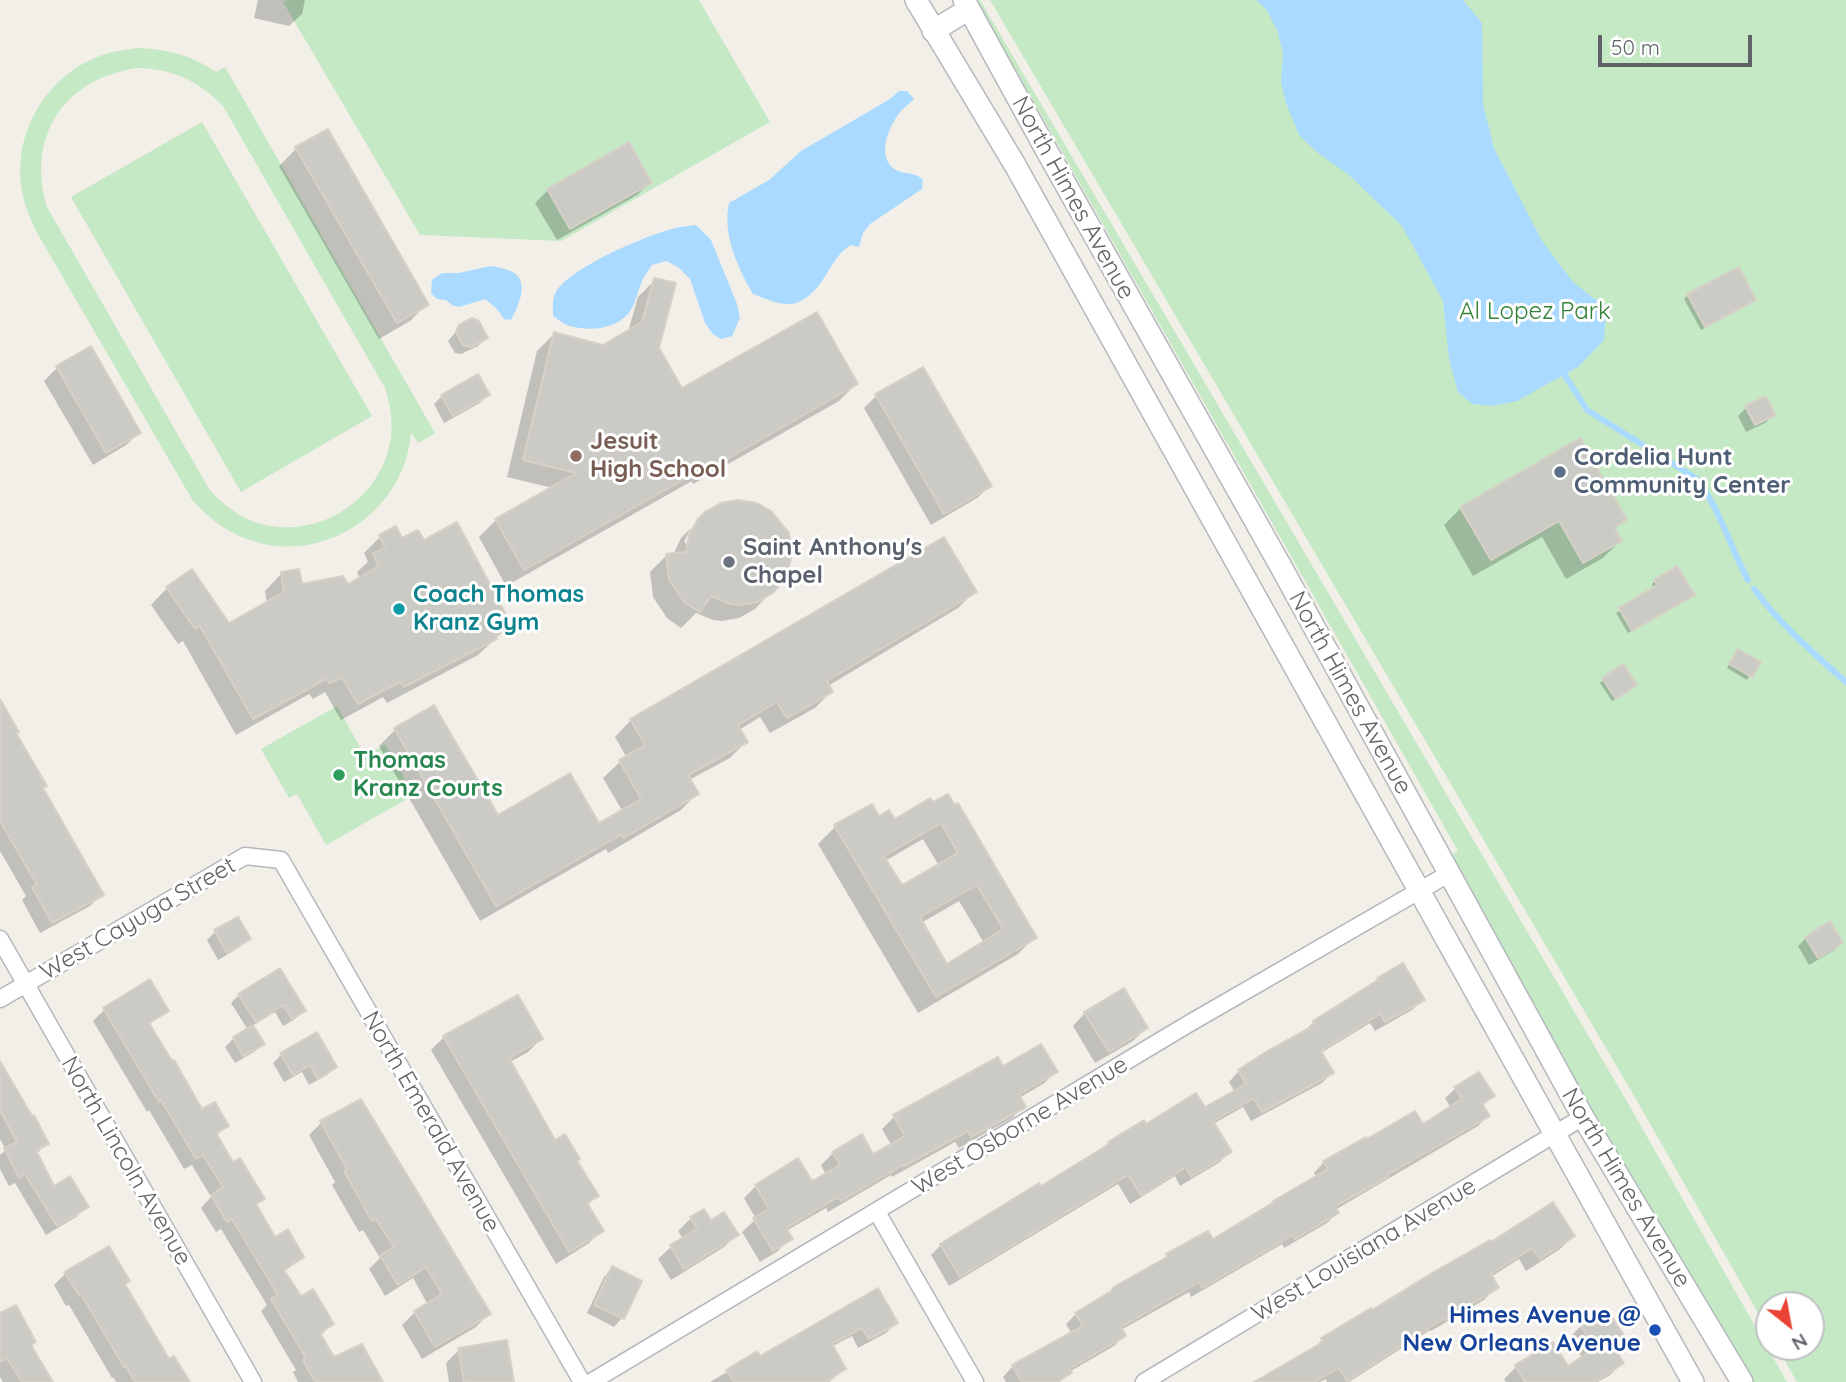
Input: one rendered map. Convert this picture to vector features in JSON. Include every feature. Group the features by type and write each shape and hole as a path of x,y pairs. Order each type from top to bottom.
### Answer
{"street":[{"name":"North Himes Avenue","path":"916,0 1015,165 1690,1381"},
{"name":"North Himes Avenue","path":"966,4 1263,534 1583,1117 1742,1382"},
{"path":"933,32 966,4"},
{"name":"West Cayuga Street","path":"0,999 245,856 281,860"},
{"name":"North Emerald Avenue","path":"281,860 582,1382"},
{"name":"West Osborne Avenue","path":"592,1382 1190,1023 1450,873"},
{"name":"North Lincoln Avenue","path":"0,939 253,1382"},
{"name":"West Louisiana Avenue","path":"1144,1382 1583,1117"},
{"path":"877,1212 975,1382"}],"green space":[{"path":"699,0 770,122 561,241 420,235 283,2"},
{"path":"976,0 980,0 1625,1098 1755,1326 1755,1361 1775,1361 1787,1382 1754,1382 1592,1111 1452,855 1458,851"},
{"name":"Al Lopez Park","path":"990,0 1846,0 1846,1382 1797,1382 1785,1361 1825,1361 1825,1291 1755,1291 1755,1308 1633,1094"},
{"path":"137,48 178,54 198,61 216,72 225,67 435,433 418,443 411,432 406,459 395,484 379,506 359,523 336,536 310,544 283,546 256,542 222,526 193,501 28,213 20,173 27,131 36,111 48,93 80,65 105,54","holes":["138,68 174,74 195,83 223,106 385,388 392,424 386,458 363,495 346,509 327,519 306,526 261,524 232,510 209,489 47,207 42,181 42,156 47,134 57,114 72,97 90,84 112,74"]},
{"path":"202,122 372,416 241,492 71,197"},
{"name":"Thomas Kranz Courts","path":"337,706 365,756 385,744 414,795 326,845 297,794 289,798 261,749"}],"water":[{"path":"1256,0 1463,0 1482,23 1483,104 1494,148 1542,241 1573,282 1606,308 1604,340 1578,367 1517,401 1493,406 1472,404 1458,392 1449,359 1443,301 1402,226 1349,175 1318,153 1299,135 1281,83 1283,53 1277,30 1266,9"},
{"path":"899,91 907,91 914,99 893,123 885,147 886,155 893,168 923,180 922,189 870,224 863,233 859,247 851,245 843,251 816,288 802,301 781,303 753,294 737,262 730,239 727,215 729,203 769,180 801,151 890,99"},
{"path":"696,225 711,240 737,304 740,318 732,336 721,339 713,334 705,323 690,279 678,267 666,261 652,265 630,311 615,323 599,328 583,328 567,325 553,316 555,294 562,284 592,263 667,230"},
{"path":"491,266 508,270 520,279 522,292 511,320 504,319 485,299 459,307 446,300 437,299 431,293 432,280 442,273 459,273"}],"building":[{"path":"328,129 429,305 397,323 295,147"},
{"path":"629,142 652,183 570,229 547,189"},
{"path":"1739,267 1756,300 1705,327 1687,294"},
{"path":"654,278 676,283 659,348 682,388 817,312 858,384 524,570 495,519 576,473 523,460 554,332 603,345 642,322"},
{"path":"472,318 479,321 488,338 471,347 463,345 456,332 459,325"},
{"path":"91,346 141,433 106,453 56,366"},
{"path":"923,367 992,486 944,514 875,394"},
{"path":"478,374 490,395 453,416 441,395"},
{"path":"1766,396 1775,415 1755,425 1745,406"},
{"name":"Cordelia Hunt Community Center","path":"1580,438 1627,520 1614,527 1622,541 1583,563 1559,521 1491,560 1460,507"},
{"name":"Saint Anthony's Chapel","path":"738,500 757,503 771,511 789,533 792,551 789,570 774,592 758,602 731,604 711,596 700,612 684,602 669,579 666,554 686,552 689,535 705,512 721,503"},
{"name":"Coach Thomas Kranz Gym","path":"457,522 512,626 495,636 497,639 404,687 400,682 358,704 342,677 330,683 326,679 253,719 200,626 195,629 166,587 192,569 229,623 284,592 281,572 299,569 302,584 343,576 348,584 379,566 373,554 385,547 379,535 396,526 402,538 418,530 424,540"},
{"path":"944,537 977,592 827,681 833,692 787,718 777,702 738,725 748,742 688,775 699,794 624,838 622,834 496,906 394,728 434,705 498,815 570,773 599,823 641,799 619,760 645,745 630,719"},
{"path":"1677,566 1695,595 1632,631 1619,608 1657,585 1654,580"},
{"path":"1738,649 1761,662 1752,677 1729,664"},
{"path":"1623,664 1637,685 1616,699 1602,678"},
{"path":"0,699 47,786 43,788 104,895 52,923 32,887 37,885 0,821"},
{"path":"948,794 955,805 958,803 1037,938 936,997 834,825 872,804 879,816 889,810 895,819 930,798 933,802","holes":["941,823 958,853 902,885 884,856","977,885 1003,929 947,964 920,917"]},
{"path":"238,917 251,939 227,953 214,930"},
{"path":"1830,921 1843,943 1818,958 1805,937"},
{"path":"1403,963 1425,1000 1385,1022 1380,1014 1321,1051 1334,1073 1262,1112 1254,1098 1213,1121 1232,1152 1191,1177 1186,1167 1141,1195 1128,1175 960,1277 940,1244 1039,1183 1041,1186 1144,1120 1146,1124 1196,1093 1205,1107 1246,1084 1238,1070 1315,1025 1313,1021"},
{"path":"280,968 306,1011 292,1019 283,1005 256,1022 238,994"},
{"path":"150,979 169,1011 149,1023 202,1109 215,1102 229,1126 216,1133 233,1162 240,1158 265,1199 256,1204 275,1237 288,1229 304,1257 284,1270 301,1296 313,1289 334,1324 320,1333 334,1357 362,1344 383,1382 315,1382 303,1360 306,1358 271,1299 278,1295 232,1219 227,1222 211,1195 223,1187 203,1155 196,1159 103,1008"},
{"path":"1124,988 1148,1028 1109,1052 1084,1012"},
{"path":"518,995 543,1039 509,1058 555,1140 565,1134 580,1159 577,1161 599,1196 587,1203 604,1231 569,1252 443,1036"},
{"path":"253,1025 265,1044 243,1056 233,1037"},
{"path":"317,1032 337,1067 318,1079 310,1065 293,1075 280,1053"},
{"path":"1041,1044 1058,1072 1019,1094 1026,1107 971,1137 968,1131 841,1201 838,1197 786,1228 793,1239 773,1251 753,1218 769,1209 755,1185 798,1158 812,1181 840,1165 832,1152 862,1134 873,1154 905,1136 893,1115 998,1057 1003,1066"},
{"path":"0,1061 49,1144 36,1150 54,1186 70,1176 89,1207 57,1226 25,1174 19,1178 4,1148 17,1142 0,1110"},
{"path":"1479,1072 1495,1096 1482,1104 1490,1116 1335,1206 1339,1213 1295,1239 1293,1235 1202,1288 1199,1282 1121,1327 1126,1336 1069,1369 1072,1373 1057,1382 1022,1382 1012,1365 1083,1326 1075,1313 1113,1290 1112,1288 1167,1257 1166,1254 1208,1231 1213,1239 1328,1169 1323,1161 1366,1137 1367,1139 1415,1111 1423,1124 1462,1099 1454,1087"},
{"path":"361,1099 491,1314 435,1347 414,1311 442,1294 426,1267 398,1285 380,1255 394,1247 376,1219 372,1221 320,1121"},
{"path":"1553,1202 1575,1236 1540,1259 1532,1248 1491,1274 1499,1288 1443,1319 1347,1381 1339,1368 1314,1382 1254,1382 1323,1342 1321,1338 1490,1240 1491,1242"},
{"path":"704,1209 711,1220 724,1212 739,1235 684,1269 670,1245 697,1229 690,1217"},
{"path":"109,1246 130,1281 125,1284 169,1359 174,1356 190,1382 135,1382 81,1294 79,1295 64,1272"},
{"path":"612,1266 642,1281 624,1319 594,1305"},
{"path":"878,1288 898,1323 869,1339 862,1328 832,1344 846,1369 825,1382 734,1382 726,1370 757,1351 760,1356"},
{"path":"16,1305 36,1342 31,1345 53,1382 22,1382 7,1358 0,1362 0,1313"},
{"path":"1606,1308 1629,1343 1616,1351 1624,1363 1595,1382 1525,1382 1515,1365 1553,1342 1568,1366 1595,1348 1580,1325"},
{"path":"507,1340 514,1382 464,1382 458,1348"}],"waterway":[{"path":"1564,374 1587,410 1697,479 1712,503 1748,580"},
{"path":"1754,589 1786,626 1846,682"}],"place":[{"name":"Jesuit High School","path":"576,456"},
{"name":"Cordelia Hunt Community Center","path":"1560,472"},
{"name":"Saint Anthony's Chapel","path":"729,562"},
{"name":"Coach Thomas Kranz Gym","path":"399,609"},
{"name":"Thomas Kranz Courts","path":"339,775"},
{"name":"Himes Avenue @ New Orleans Avenue","path":"1655,1330"}]}
